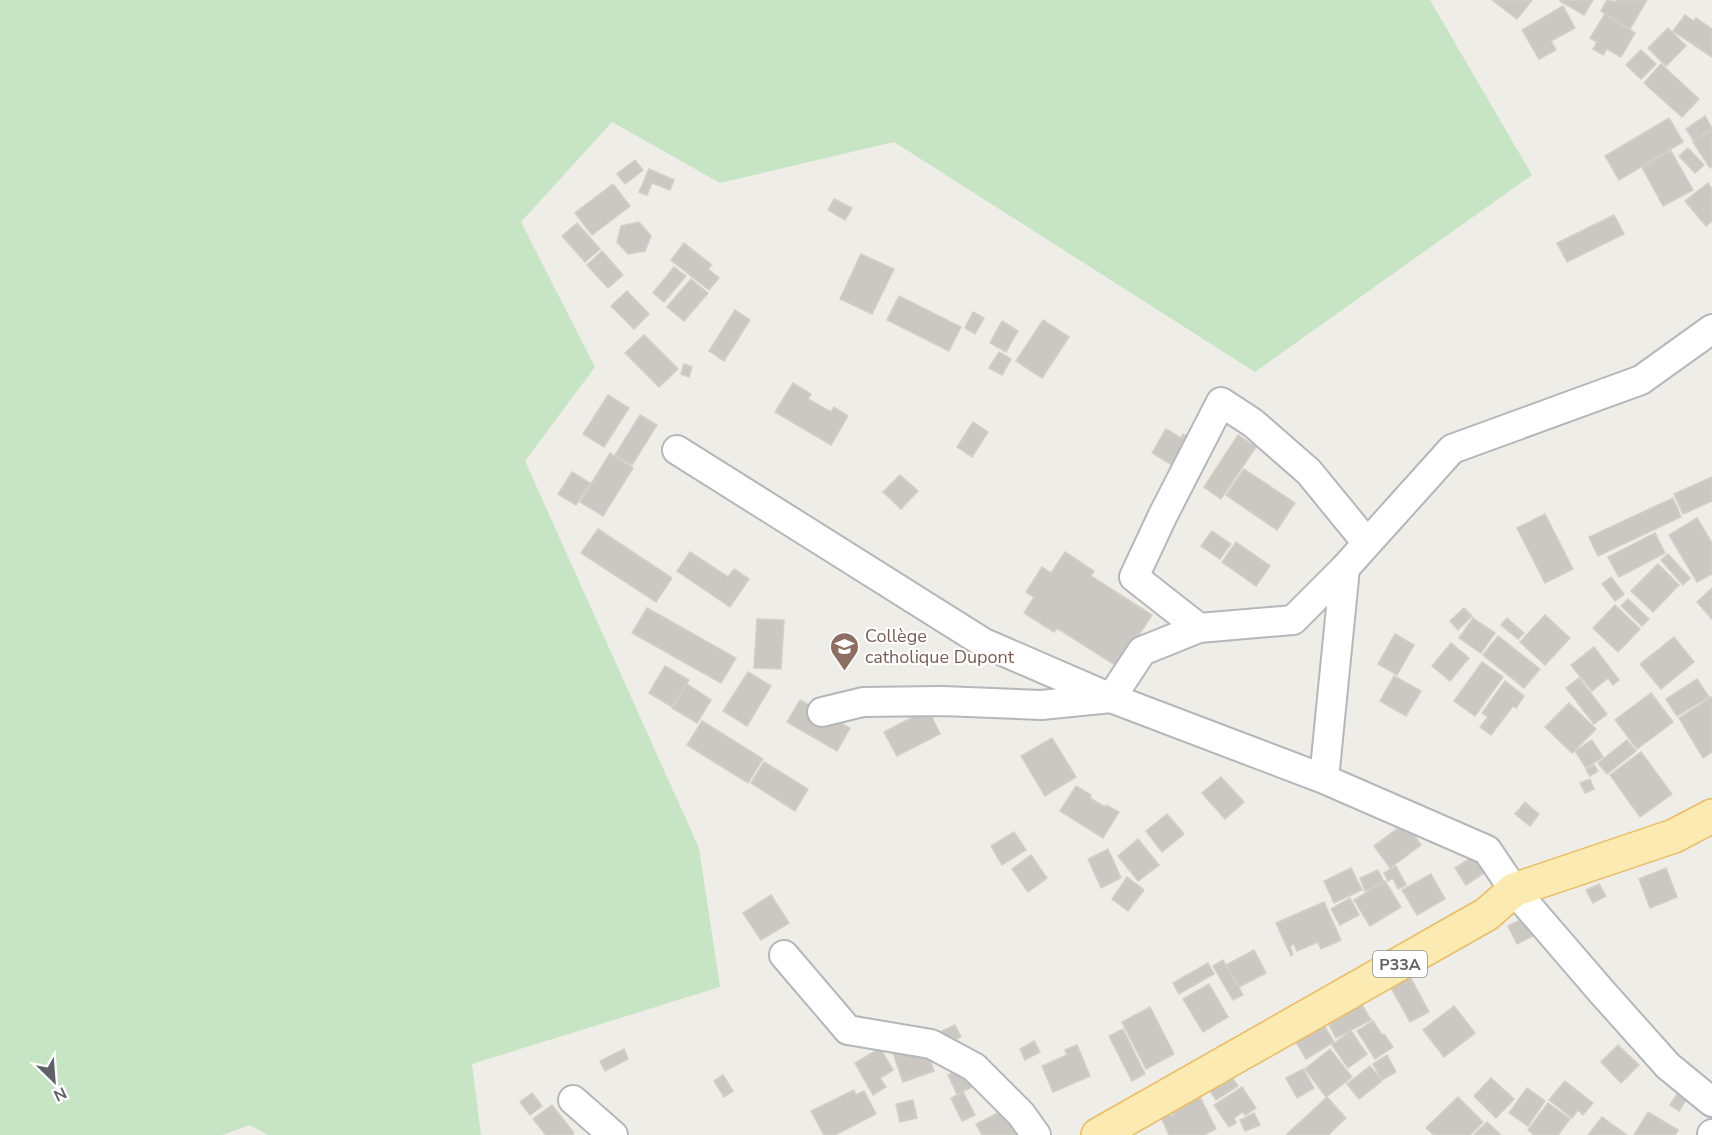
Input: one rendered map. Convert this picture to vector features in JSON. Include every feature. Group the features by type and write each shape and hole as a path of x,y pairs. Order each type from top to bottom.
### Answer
{"main road":[{"name":"P33A","path":"1098,1135 1487,914 1514,890 1674,836 1712,816"}],"street":[{"path":"1111,698 1142,651 1199,628 1293,620 1345,568 1452,449 1641,380 1712,329"},
{"path":"1199,628 1134,577 1163,514 1221,402 1253,423 1309,472 1367,543"},
{"path":"677,450 984,643 1111,698 1324,779 1487,850 1514,890 1601,991 1668,1066 1712,1102"},
{"path":"1324,779 1345,568"},
{"path":"822,712 863,702 942,701 1041,705 1111,698"},
{"path":"784,955 848,1030 931,1044 974,1067 1021,1114 1036,1135"},
{"path":"573,1100 613,1135"}],"green space":[{"path":"0,0 1430,0 1532,175 1255,372 894,142 720,183 612,122 521,222 595,367 525,461 699,848 720,987 472,1064 481,1135 268,1135 250,1125 222,1135 0,1135"}],"building":[{"path":"1492,0 1532,0 1517,19"},
{"path":"1560,0 1593,0 1584,15"},
{"path":"1607,0 1615,2 1616,0 1647,0 1630,29 1601,11"},
{"path":"1563,6 1575,28 1551,41 1556,50 1539,59 1522,30"},
{"path":"1605,14 1635,33 1621,57 1607,49 1603,55 1593,49 1597,42 1590,38"},
{"path":"1685,15 1694,21 1696,18 1712,29 1712,57 1673,31"},
{"path":"1668,28 1686,46 1666,66 1648,48"},
{"path":"1641,50 1656,64 1641,79 1626,65"},
{"path":"1661,64 1699,99 1682,117 1644,83"},
{"path":"1705,116 1712,128 1694,141 1686,129"},
{"path":"1669,118 1683,142 1619,180 1605,156"},
{"path":"1712,129 1712,166 1710,168 1693,142"},
{"path":"1688,148 1704,165 1695,173 1679,156"},
{"path":"1671,151 1693,190 1663,206 1642,167"},
{"path":"635,160 643,170 625,184 617,174"},
{"path":"649,169 674,180 670,190 652,183 647,195 639,192"},
{"path":"1708,183 1712,189 1712,221 1706,226 1685,201"},
{"path":"613,184 630,206 592,235 575,213"},
{"path":"834,199 852,208 845,220 828,210"},
{"path":"1614,215 1624,234 1567,262 1557,243"},
{"path":"639,222 651,236 645,251 628,254 617,242 621,226"},
{"path":"577,223 600,249 585,262 562,236"},
{"path":"684,243 712,265 708,269 719,278 709,290 671,260"},
{"path":"602,251 623,275 608,288 587,265"},
{"path":"861,254 894,269 872,314 840,299"},
{"path":"674,267 686,276 664,302 653,293"},
{"path":"691,279 708,293 684,321 667,307"},
{"path":"627,291 649,314 634,329 611,306"},
{"path":"899,296 961,327 949,351 887,320"},
{"path":"735,310 750,320 724,361 709,351"},
{"path":"973,312 984,318 975,334 965,328"},
{"path":"1043,320 1069,337 1042,378 1016,361"},
{"path":"1002,321 1018,331 1006,352 990,343"},
{"path":"644,335 678,369 659,387 625,353"},
{"path":"999,352 1011,359 1002,375 989,368"},
{"path":"684,364 692,367 689,377 681,374"},
{"path":"793,383 811,394 808,399 831,412 834,407 848,416 831,445 775,412"},
{"path":"608,395 629,408 604,447 583,434"},
{"path":"640,415 657,425 632,465 615,455"},
{"path":"973,422 988,432 972,457 957,447"},
{"path":"1166,429 1181,438 1183,434 1193,439 1182,471 1152,453"},
{"path":"1238,435 1256,447 1221,499 1204,487"},
{"path":"610,453 633,468 603,516 580,502"},
{"path":"1244,469 1295,503 1277,530 1226,495"},
{"path":"572,472 590,483 576,505 558,494"},
{"path":"900,475 918,491 901,509 883,492"},
{"path":"1712,477 1712,501 1683,514 1674,494"},
{"path":"1673,498 1681,517 1598,556 1589,537"},
{"path":"1545,514 1573,569 1545,583 1517,528"},
{"path":"1697,518 1712,543 1712,574 1697,582 1669,535"},
{"path":"598,529 672,578 656,602 581,553"},
{"path":"1212,531 1231,544 1220,559 1201,546"},
{"path":"1655,533 1665,553 1619,577 1608,557"},
{"path":"1236,542 1270,566 1256,586 1222,562"},
{"path":"690,552 728,577 734,569 749,579 730,607 677,571"},
{"path":"1065,552 1094,571 1091,576 1152,615 1118,667 1057,628 1054,632 1024,613 1034,597 1026,592 1042,567 1051,573"},
{"path":"1668,554 1690,578 1683,585 1661,560"},
{"path":"1658,564 1679,585 1653,612 1631,591"},
{"path":"1611,577 1624,594 1615,601 1602,584"},
{"path":"1712,588 1712,619 1697,602"},
{"path":"1628,599 1649,619 1642,626 1621,606"},
{"path":"1615,605 1640,629 1618,652 1593,628"},
{"path":"647,608 736,658 721,683 632,633"},
{"path":"1464,608 1472,616 1458,630 1450,621"},
{"path":"1545,615 1570,638 1545,665 1520,642"},
{"path":"1473,618 1495,633 1481,653 1459,638"},
{"path":"1507,618 1524,633 1518,639 1501,625"},
{"path":"757,619 784,620 781,669 754,668"},
{"path":"1395,634 1414,645 1397,675 1378,664"},
{"path":"1498,636 1540,669 1524,688 1483,655"},
{"path":"1674,637 1694,662 1661,689 1640,664"},
{"path":"1451,643 1469,658 1450,681 1432,666"},
{"path":"1594,647 1619,680 1613,685 1608,678 1592,691 1571,665"},
{"path":"1482,662 1503,677 1475,716 1454,701"},
{"path":"665,666 689,680 672,707 649,693"},
{"path":"748,672 771,686 747,726 723,711"},
{"path":"1394,676 1421,691 1406,716 1380,701"},
{"path":"1579,678 1607,714 1594,724 1566,688"},
{"path":"1697,679 1709,697 1677,716 1666,699"},
{"path":"1505,681 1524,696 1516,708 1513,706 1491,735 1480,727 1488,717 1482,713"},
{"path":"687,684 711,700 697,723 672,708"},
{"path":"1651,693 1673,722 1637,749 1615,720"},
{"path":"1712,697 1712,752 1703,758 1679,718"},
{"path":"800,700 850,728 837,751 787,722"},
{"path":"1569,703 1596,729 1572,753 1545,727"},
{"path":"928,709 940,734 897,756 884,732"},
{"path":"702,721 763,759 748,783 687,745"},
{"path":"1052,738 1076,777 1045,796 1021,756"},
{"path":"1592,740 1603,757 1586,768 1575,751"},
{"path":"1627,740 1636,751 1607,774 1598,763"},
{"path":"1641,752 1672,794 1640,817 1610,775"},
{"path":"764,762 808,789 795,811 751,783"},
{"path":"1594,765 1598,771 1590,776 1586,770"},
{"path":"1221,777 1244,802 1225,819 1202,793"},
{"path":"1590,779 1594,789 1585,793 1580,783"},
{"path":"1076,786 1091,795 1090,798 1119,812 1103,838 1060,811"},
{"path":"1525,802 1539,814 1530,826 1515,814"},
{"path":"1167,814 1184,834 1162,852 1146,831"},
{"path":"1405,823 1421,845 1390,868 1374,846"},
{"path":"1014,832 1026,850 1002,865 991,846"},
{"path":"1138,839 1159,865 1138,881 1118,856"},
{"path":"1108,849 1121,878 1101,888 1088,859"},
{"path":"1484,849 1495,866 1466,885 1455,868"},
{"path":"1031,855 1047,878 1028,892 1012,869"},
{"path":"1396,866 1406,885 1398,889 1393,878 1388,881 1384,873"},
{"path":"1351,868 1362,890 1334,903 1324,881"},
{"path":"1666,868 1677,897 1650,908 1639,879"},
{"path":"1378,870 1384,882 1365,891 1360,878"},
{"path":"1431,874 1445,899 1417,915 1402,890"},
{"path":"1127,877 1144,890 1128,911 1112,899"},
{"path":"1385,881 1401,907 1370,926 1354,900"},
{"path":"1599,884 1606,896 1593,903 1586,890"},
{"path":"771,895 789,923 761,940 743,913"},
{"path":"1350,898 1359,915 1340,925 1331,909"},
{"path":"1324,902 1341,940 1321,949 1318,942 1297,951 1294,944 1290,946 1293,954 1291,956 1276,923"},
{"path":"1541,910 1549,928 1517,944 1508,926"},
{"path":"1254,950 1266,973 1239,987 1226,965"},
{"path":"1223,960 1243,995 1233,1000 1213,966"},
{"path":"1208,963 1214,974 1179,994 1173,983"},
{"path":"1408,973 1429,1012 1410,1022 1389,984"},
{"path":"1209,984 1228,1017 1203,1032 1183,999"},
{"path":"1360,1001 1371,1020 1336,1038 1326,1019"},
{"path":"1454,1006 1475,1033 1444,1057 1423,1030"},
{"path":"1150,1007 1174,1054 1146,1069 1122,1022"},
{"path":"1321,1020 1334,1042 1306,1059 1293,1037"},
{"path":"1373,1021 1393,1047 1375,1059 1357,1031"},
{"path":"955,1025 961,1037 945,1044 940,1032"},
{"path":"1123,1029 1145,1074 1132,1081 1109,1036"},
{"path":"1351,1031 1367,1054 1348,1068 1332,1045"},
{"path":"1034,1041 1040,1052 1025,1060 1020,1049"},
{"path":"924,1042 934,1071 903,1082 893,1053"},
{"path":"1077,1045 1090,1076 1053,1092 1042,1066 1067,1055 1065,1050"},
{"path":"1618,1045 1639,1065 1621,1083 1601,1062"},
{"path":"880,1048 893,1070 880,1078 886,1087 873,1095 855,1063"},
{"path":"624,1049 628,1059 605,1071 600,1061"},
{"path":"1330,1049 1352,1077 1326,1097 1305,1069"},
{"path":"1387,1055 1396,1072 1382,1080 1373,1064"},
{"path":"986,1057 990,1064 990,1079 957,1094 948,1075"},
{"path":"1370,1066 1382,1081 1359,1099 1347,1084"},
{"path":"1226,1069 1238,1086 1216,1100 1205,1083"},
{"path":"1303,1069 1314,1088 1297,1098 1286,1078"},
{"path":"723,1075 733,1091 724,1097 714,1081"},
{"path":"1491,1078 1514,1099 1496,1118 1474,1096"},
{"path":"1565,1081 1593,1103 1583,1115 1578,1110 1572,1118 1549,1100"},
{"path":"1242,1087 1256,1108 1245,1115 1243,1112 1234,1118 1236,1123 1229,1127 1214,1105"},
{"path":"1527,1088 1545,1101 1528,1126 1509,1113"},
{"path":"854,1090 856,1095 864,1091 876,1114 835,1135 824,1135 811,1111"},
{"path":"963,1092 975,1115 962,1121 951,1098"},
{"path":"532,1093 542,1106 530,1115 520,1102"},
{"path":"1677,1094 1686,1100 1679,1111 1670,1105"},
{"path":"1200,1097 1216,1129 1204,1135 1169,1135 1161,1117 1170,1113 1174,1115 1172,1111"},
{"path":"1327,1097 1346,1118 1328,1135 1286,1135"},
{"path":"1458,1097 1483,1122 1470,1135 1434,1135 1426,1128"},
{"path":"913,1100 917,1118 900,1122 896,1104"},
{"path":"1548,1103 1570,1119 1558,1135 1534,1135 1528,1130"},
{"path":"552,1105 574,1133 572,1135 546,1135 533,1119"},
{"path":"1010,1107 1024,1135 982,1135 976,1124"},
{"path":"1648,1112 1678,1130 1675,1135 1634,1135"},
{"path":"1254,1113 1260,1125 1245,1131 1240,1120"},
{"path":"1602,1117 1627,1135 1588,1135"},
{"path":"1487,1122 1501,1135 1474,1135"}],"place":[{"name":"Collège catholique Dupont","path":"844,672"}]}
